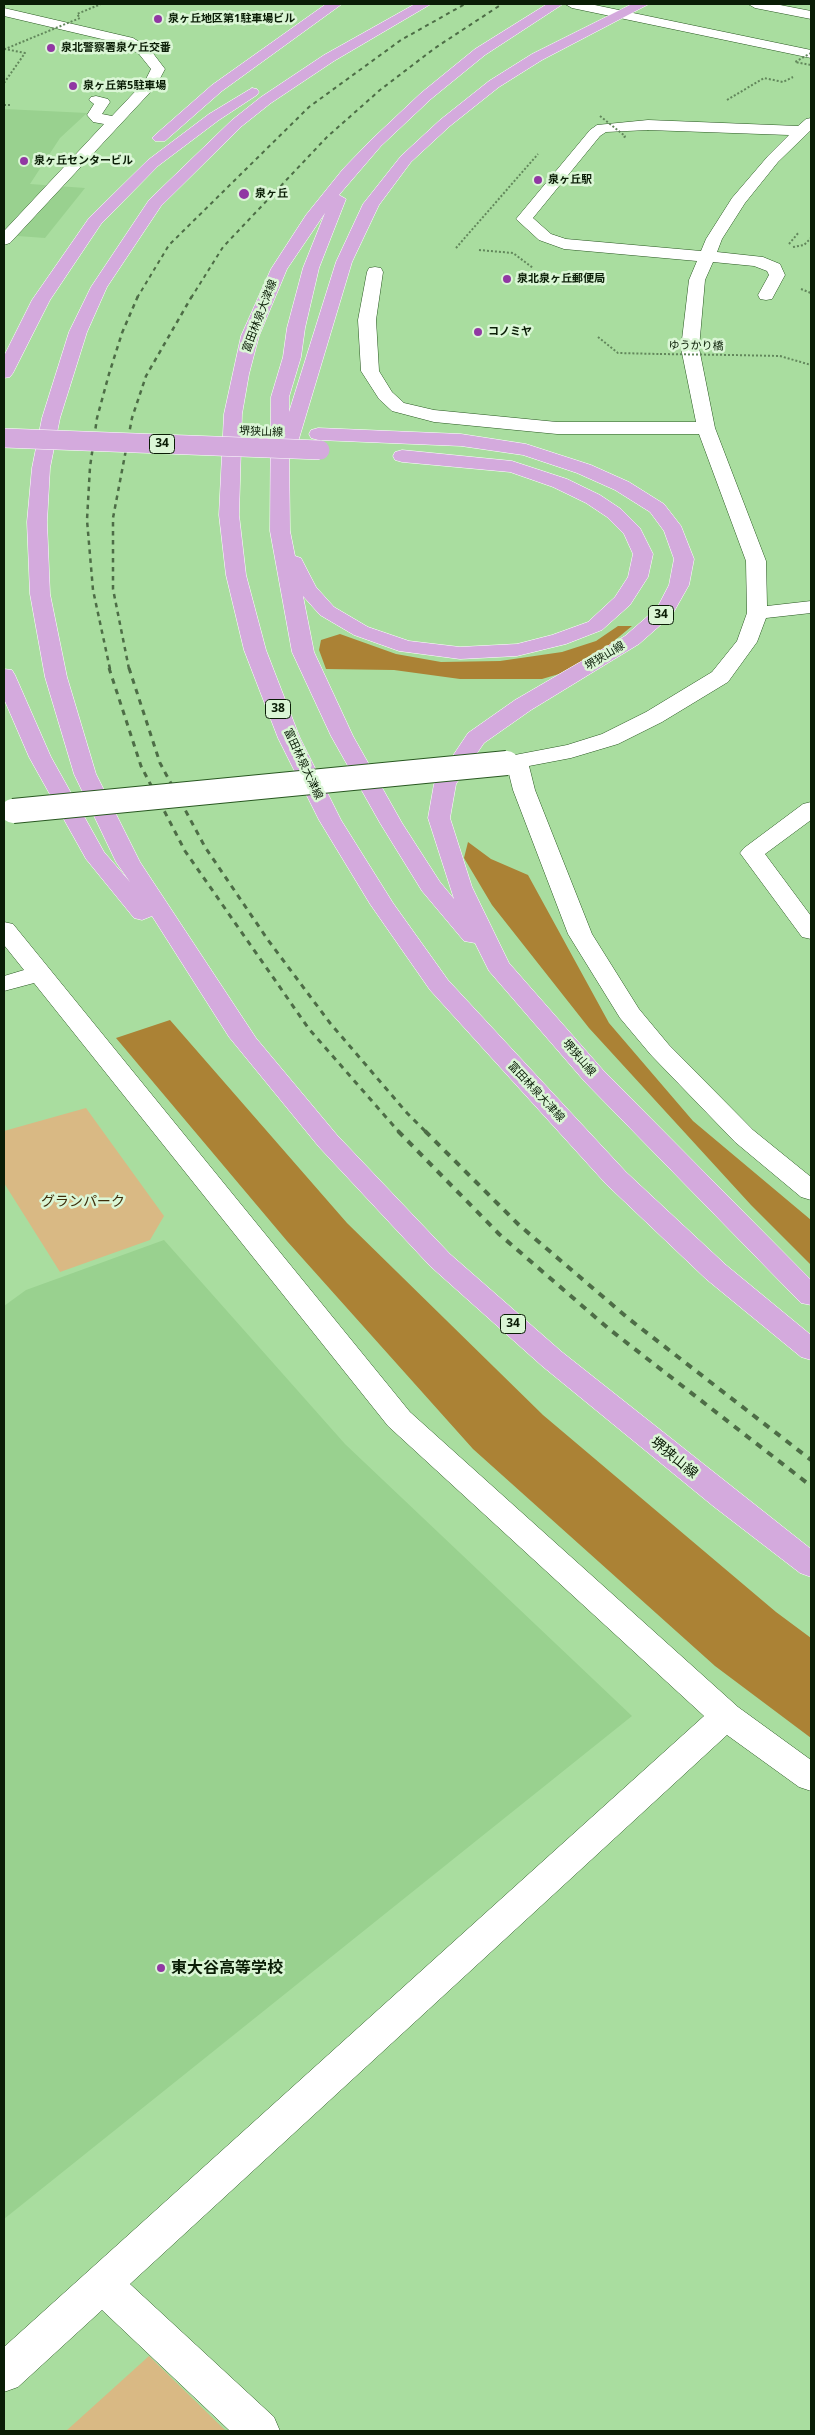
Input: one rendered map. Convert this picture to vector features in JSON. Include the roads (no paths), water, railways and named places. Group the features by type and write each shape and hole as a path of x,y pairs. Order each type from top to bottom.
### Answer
{"main road":[{"path":"4,373 41,300 132,164 217,88 335,4"},
{"path":"297,62 335,40 416,4"},
{"path":"250,1046 128,862 85,774 56,677 40,594 37,522 41,468 51,418 78,332 99,287 154,204 237,123 266,100 329,58 424,4"},
{"name":"富田林泉大津線","path":"556,4 480,52 426,96 349,172 312,218 279,269 250,336 240,374 233,414 229,515 236,575 258,659 289,738 330,820 382,904 439,985 616,1178 716,1272 811,1350"},
{"path":"279,475 344,262 371,204 406,159 445,123 494,84 537,57 642,4"},
{"path":"95,221 153,163 266,81"},
{"name":"38","path":"349,172 311,268 296,328 292,358 280,397 280,531 303,652 342,736 430,886 498,966"},
{"path":"12,320 35,299 60,270"},
{"name":"堺狭山線","path":"4,422 319,442 512,466 560,483 614,513 633,532 643,554 638,577 623,601 595,626 559,640 517,650 460,653 406,648 361,632 327,611 306,589 280,531"},
{"name":"堺狭山線","path":"4,438 319,442 461,440 526,450 584,469 622,486 657,508 674,530 684,559 679,585 665,611 632,640 523,705 476,738 445,784 439,818 460,887 498,966 594,1076 811,1296"},
{"path":"4,664 14,698"},
{"path":"4,675 40,757 94,854 250,1046"},
{"name":"堺狭山線","path":"250,1046 328,1141 440,1260 552,1359 724,1498 811,1564"}],"street":[{"path":"572,4 811,54"},
{"path":"754,4 811,15"},
{"path":"4,12 53,7"},
{"path":"4,28 26,11"},
{"path":"4,240 151,83 158,69 144,51 128,41 121,33 26,11"},
{"path":"111,96 137,98"},
{"path":"96,100 103,102 94,115 98,119 115,121"},
{"path":"766,295 778,275 774,268 757,261 706,255 564,244 545,237 531,227 524,219 595,133 602,128 648,125 806,126"},
{"path":"8,812 512,762 571,751 610,739 654,717 720,677 747,642 757,613 756,561 706,428 690,348 697,280 706,255 738,201 806,126"},
{"path":"375,272 367,320 370,371 385,396 398,407 434,416 557,428 706,428"},
{"path":"757,613 811,607"},
{"path":"512,762 580,934 629,1013 660,1050 744,1136 811,1191"},
{"path":"811,809 752,853 811,932"},
{"path":"4,928 399,1419 726,1716 811,1778"},
{"path":"4,984 40,973"},
{"path":"4,2373 572,1854 726,1716"},
{"path":"102,2284 259,2431"}],"railway":[{"path":"137,297 169,245 309,107 401,40 465,4"},
{"path":"191,298 223,247 327,137 380,90 435,48 502,4"},
{"path":"129,669 113,589 113,518 132,418 146,376 192,296"},
{"path":"110,669 93,590 87,520 90,467 97,418 109,374 122,333 137,297"},
{"path":"109,668 141,766 185,851 309,1029 399,1132"},
{"path":"129,668 160,763 205,847 268,940 330,1023 407,1113 519,1225 629,1319 811,1460"},
{"path":"398,1131 499,1234 609,1329 811,1486"}],"place":[{"name":"泉ヶ丘地区第1駐車場ビル","path":"158,19"},
{"name":"泉北警察署泉ケ丘交番","path":"51,48"},
{"name":"泉ヶ丘第5駐車場","path":"73,86"},
{"name":"泉ヶ丘センタービル","path":"24,161"},
{"name":"泉ヶ丘駅","path":"538,180"},
{"name":"泉ヶ丘","path":"244,194"},
{"name":"泉北泉ヶ丘郵便局","path":"507,279"},
{"name":"コノミヤ","path":"478,332"},
{"name":"東大谷高等学校","path":"161,1968"}],"park label":[{"name":"グランパーク","path":"83,1202"}]}
